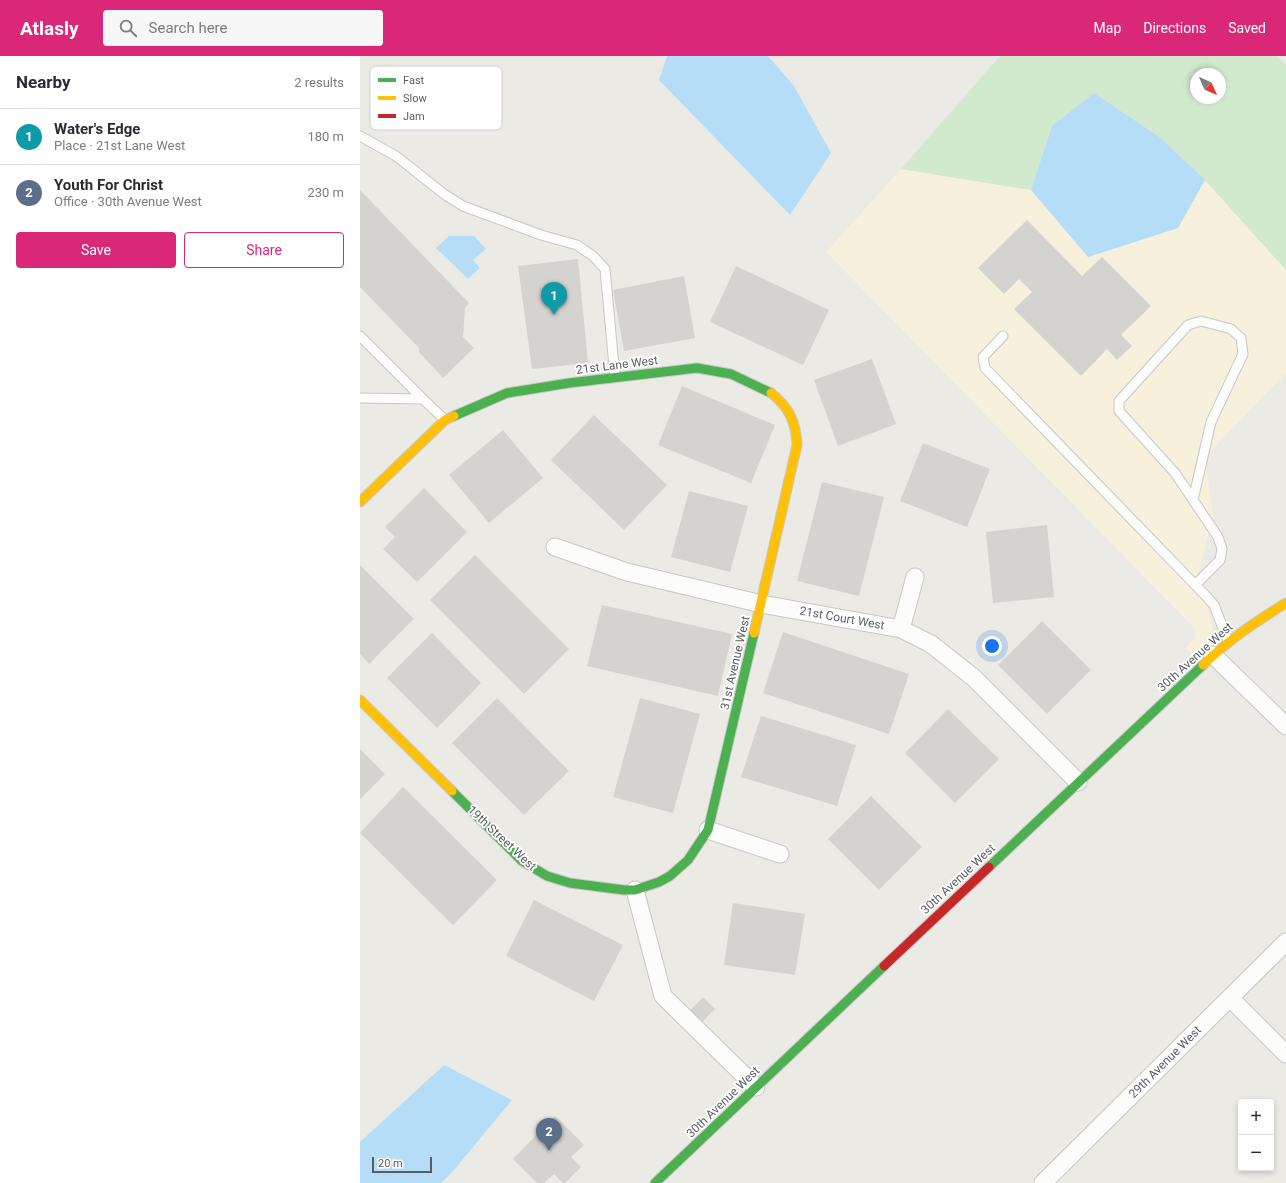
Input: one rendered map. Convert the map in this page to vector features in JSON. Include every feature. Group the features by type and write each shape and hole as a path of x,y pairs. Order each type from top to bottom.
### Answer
{"street":[{"name":"21st Lane West","path":"360,502 445,420 467,409 507,393 697,368 714,369 727,372 766,389 777,396 786,407"},
{"name":"31st Avenue West","path":"635,890 660,881 684,865 694,854 708,830 798,445 798,431 794,418 786,407"},
{"name":"21st Court West","path":"555,547 627,572 762,604 901,629 931,644 974,678 1078,782"},
{"path":"901,629 915,576"},
{"name":"30th Avenue West","path":"655,1183 1228,641 1244,628 1286,603"},
{"path":"1214,655 1286,726"},
{"name":"19th Street West","path":"360,700 522,861 534,870 557,881 617,890 635,890"},
{"path":"708,830 780,854"},
{"path":"635,890 663,996 756,1087"},
{"name":"29th Avenue West","path":"1043,1183 1286,942"},
{"path":"1230,998 1286,1054"}],"lane":[{"path":"360,136 396,156 444,194 463,206 541,235 577,245 593,256 605,269 615,378"},
{"path":"1193,500 1211,422 1243,354 1241,338 1231,329 1202,322 1188,325 1119,401 1119,411 1175,473 1193,500 1218,537 1222,548 1220,560 1195,585"},
{"path":"360,336 364,343 445,420"},
{"path":"1003,336 983,357 985,368 1214,605 1228,641"},
{"path":"360,398 422,399"}],"shaded area":[{"path":"901,169 1031,190 1089,257 1178,228 1205,180 1286,270 1286,373 1205,457 1213,516 1199,572 1215,637 1194,657 1185,648 1195,638 1193,627 826,252"}],"green space":[{"path":"1000,56 1277,56 1286,65 1286,270 1205,180 1162,139 1052,126 1031,190 901,169"}],"water":[{"path":"667,56 768,56 794,86 831,153 790,215 659,80"},
{"path":"1094,93 1162,139 1205,180 1178,228 1088,257 1031,190 1052,126"},
{"path":"449,236 474,236 486,249 473,260 480,268 468,279 436,248"},
{"path":"444,1065 512,1100 454,1170 441,1183 360,1183 360,1142"}],"building":[{"path":"360,190 469,303 465,308 463,337 474,348 443,378 419,352 419,348 360,287"},
{"path":"1027,220 1082,276 1102,257 1151,306 1121,335 1132,346 1117,360 1107,349 1081,376 1014,309 1032,292 1019,279 1004,294 978,268"},
{"path":"578,259 588,363 532,369 518,266"},
{"path":"736,266 829,310 803,365 710,322"},
{"path":"684,276 695,338 624,351 613,290"},
{"path":"872,359 896,424 838,446 814,380"},
{"path":"682,386 775,425 751,483 658,445"},
{"path":"594,415 667,485 624,530 551,460"},
{"path":"503,430 543,478 489,523 449,475"},
{"path":"923,443 990,469 967,527 900,501"},
{"path":"822,482 884,497 859,596 797,581"},
{"path":"424,488 467,532 417,582 383,549 395,537 385,527"},
{"path":"689,491 748,506 730,572 671,557"},
{"path":"1047,525 1054,597 993,603 986,532"},
{"path":"475,555 569,649 524,694 430,600"},
{"path":"360,565 414,619 369,664 360,654"},
{"path":"602,605 732,634 718,696 587,666"},
{"path":"1042,621 1091,670 1047,714 998,665"},
{"path":"783,632 909,674 889,734 763,693"},
{"path":"432,633 481,683 437,728 387,678"},
{"path":"497,698 569,771 524,815 452,743"},
{"path":"640,698 700,714 673,813 613,797"},
{"path":"948,709 999,759 955,803 905,753"},
{"path":"761,716 856,745 837,806 741,777"},
{"path":"360,749 385,774 360,799"},
{"path":"403,787 497,880 453,925 360,833"},
{"path":"871,796 922,847 879,890 828,839"},
{"path":"534,900 623,945 594,1001 506,956"},
{"path":"733,903 805,914 795,975 724,965"},
{"path":"703,997 715,1009 690,1034 678,1023"},
{"path":"555,1116 584,1145 571,1157 581,1167 565,1183 563,1183 554,1174 544,1183 537,1183 513,1159"}],"traffic: fast":[{"path":"454,416 507,393 569,383 697,368 731,374 771,393"},
{"path":"452,791 522,861 547,876 570,883 624,890 635,890 659,882 670,876 688,860 708,830 754,633"},
{"path":"989,867 1203,665"},
{"path":"655,1183 884,966"}],"traffic: slow":[{"path":"754,633 797,445 793,422 783,404 771,393"},
{"path":"360,502 445,420 454,416"},
{"path":"1203,665 1243,631 1286,603"},
{"path":"360,700 452,791"}],"traffic: jam":[{"path":"884,966 989,867"}],"place":[{"name":"Water's Edge","path":"554,315"},
{"name":"Youth For Christ","path":"549,1151"}]}
